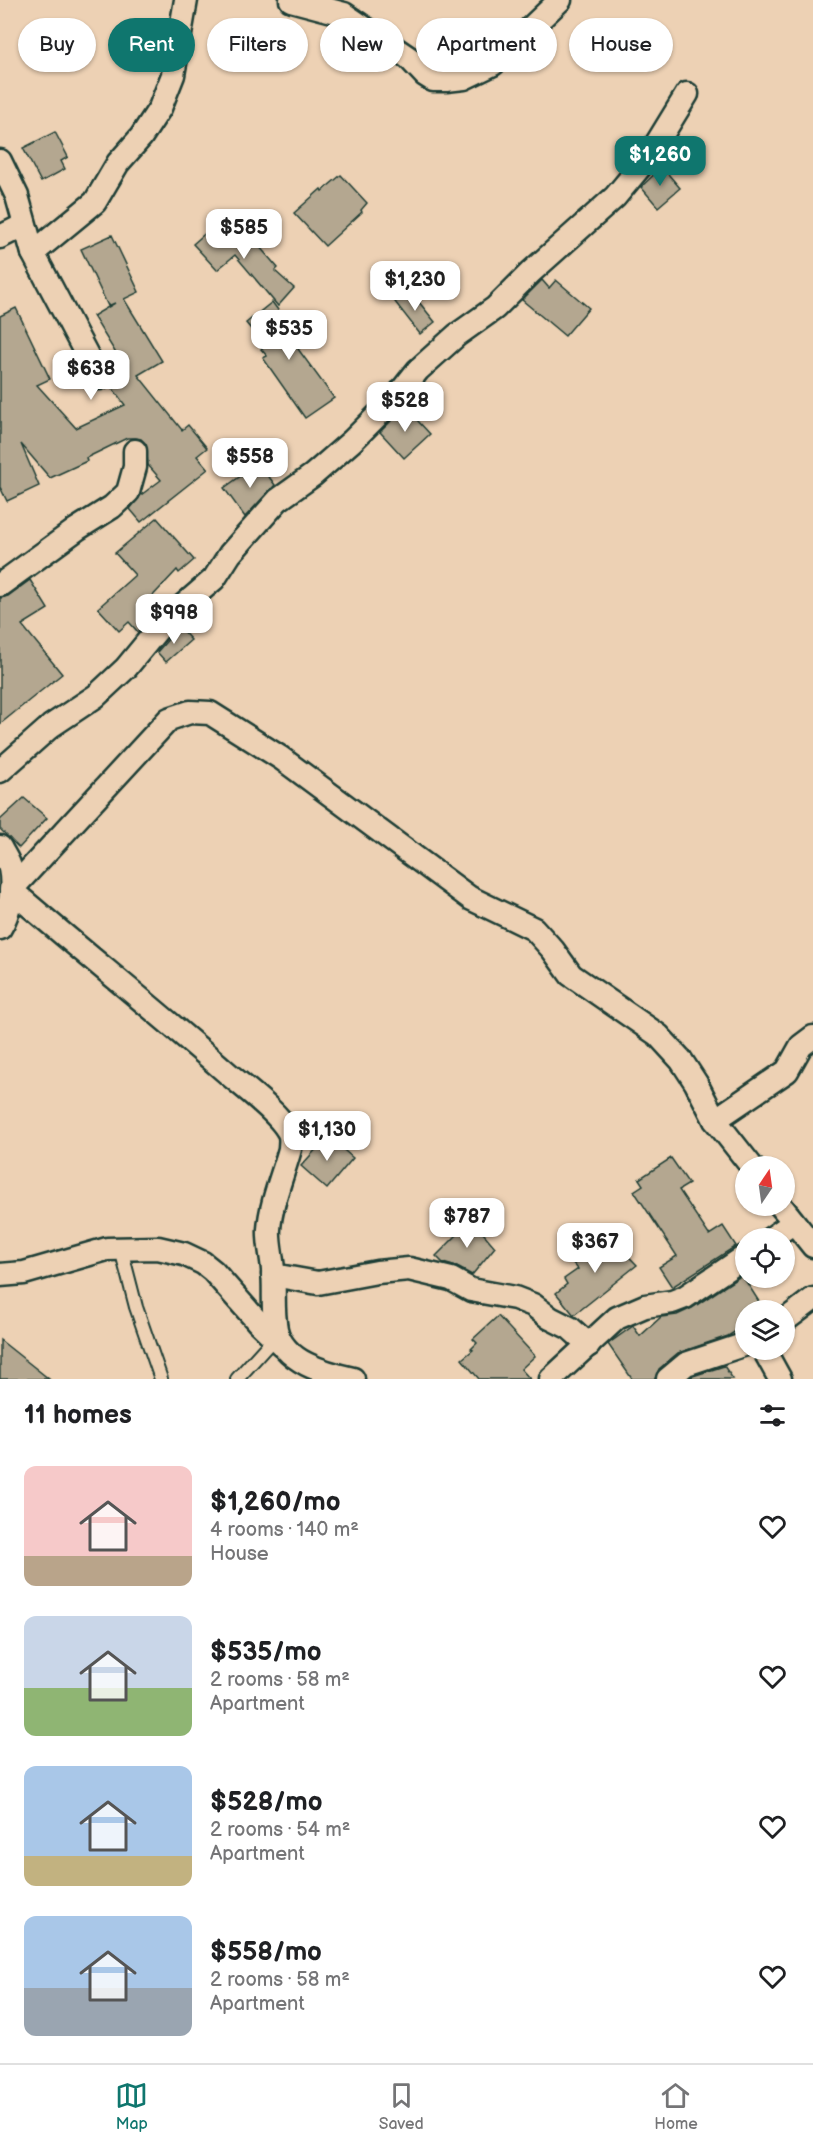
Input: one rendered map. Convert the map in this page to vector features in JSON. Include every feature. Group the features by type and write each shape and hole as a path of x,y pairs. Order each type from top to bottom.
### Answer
{"street":[{"path":"33,253 95,202 118,163 141,137 160,108 173,75 186,0"},
{"path":"291,0 344,14 409,58 426,75 434,80 446,80 464,78 493,64 560,0"},
{"path":"0,771 51,726 96,696 126,668 163,623 214,579 230,554 278,500 313,475 352,441 399,394 418,370 457,335 495,308 538,265 615,197 649,156 687,94"},
{"path":"0,160 17,196 33,253 99,378"},
{"path":"0,237 24,225"},
{"path":"0,585 77,529 112,507 128,492 135,467 135,451"},
{"path":"11,890 169,719 190,712 210,713 281,758 470,898 534,929 554,950 571,975 658,1035 681,1060 715,1120 743,1156"},
{"path":"0,847 10,868 11,890 7,916 0,928"},
{"path":"11,890 273,1112 288,1130 291,1138 290,1149 269,1229 276,1329 279,1338 300,1365"},
{"path":"715,1120 787,1071 801,1046 813,1036"},
{"path":"789,1216 812,1242"},
{"path":"0,1275 24,1273 107,1249 158,1248 184,1254 213,1271 228,1290 300,1365 353,1379"},
{"path":"551,1379 617,1318 645,1306 672,1302 685,1297 735,1263"},
{"path":"273,1275 318,1283 376,1272 409,1269 451,1279 471,1290 515,1298 533,1305 550,1318 570,1328 589,1345"},
{"path":"795,1313 813,1299"},
{"path":"668,1379 686,1364 735,1348"},
{"path":"770,1360 780,1379"}],"lane":[{"path":"121,1249 136,1307 162,1379"},
{"path":"237,1379 274,1338"}],"building":[{"path":"55,132 68,157 61,161 65,169 41,182 23,148"},
{"path":"662,167 680,188 658,207 641,187"},
{"path":"341,175 367,203 361,210 362,212 325,246 294,213"},
{"path":"218,222 234,240 237,238 244,244 252,238 278,268 275,271 294,288 278,306 235,255 217,270 193,244"},
{"path":"112,235 139,292 124,299 162,361 138,375 182,430 188,425 207,448 197,456 208,469 141,522 130,509 141,495 161,480 148,465 146,444 141,439 127,438 86,458 87,461 50,478 21,444 39,486 7,501 0,487 0,316 16,308 50,379 37,385 76,428 125,405 111,386 128,373 93,316 115,303 108,306 81,249"},
{"path":"542,280 549,288 556,280 589,308 565,336 522,300"},
{"path":"410,291 435,322 420,334 395,302"},
{"path":"272,302 304,345 298,349 334,398 305,418 263,358 267,356 261,349 265,346 246,323"},
{"path":"405,407 430,434 404,458 380,432"},
{"path":"259,463 275,485 245,517 224,488"},
{"path":"157,518 194,560 179,573 177,570 147,602 156,611 138,632 129,622 119,631 98,608 135,575 115,553"},
{"path":"30,580 48,609 22,625 62,674 0,724 0,598 8,596"},
{"path":"179,627 191,640 166,662 157,652"},
{"path":"24,798 47,818 19,848 0,829 0,820"},
{"path":"328,1136 353,1158 327,1189 301,1166"},
{"path":"671,1158 689,1184 679,1190 709,1235 723,1226 735,1247 672,1287 659,1267 677,1256 634,1191 643,1185 639,1179"},
{"path":"472,1220 495,1247 472,1275 443,1263 436,1256"},
{"path":"608,1235 637,1265 574,1315 556,1293 567,1284 564,1279 578,1269 572,1262 588,1248 590,1251"},
{"path":"735,1280 735,1288 750,1288 758,1300 735,1300 735,1332 678,1353 659,1369 655,1379 632,1379 608,1344 633,1326 640,1336 661,1317 677,1315 692,1308"},
{"path":"498,1316 535,1356 521,1369 530,1379 479,1379 462,1359 473,1350 471,1349 477,1343 473,1339"},
{"path":"0,1340 49,1379 0,1379"},
{"path":"724,1366 733,1379 689,1379 693,1376"}]}
